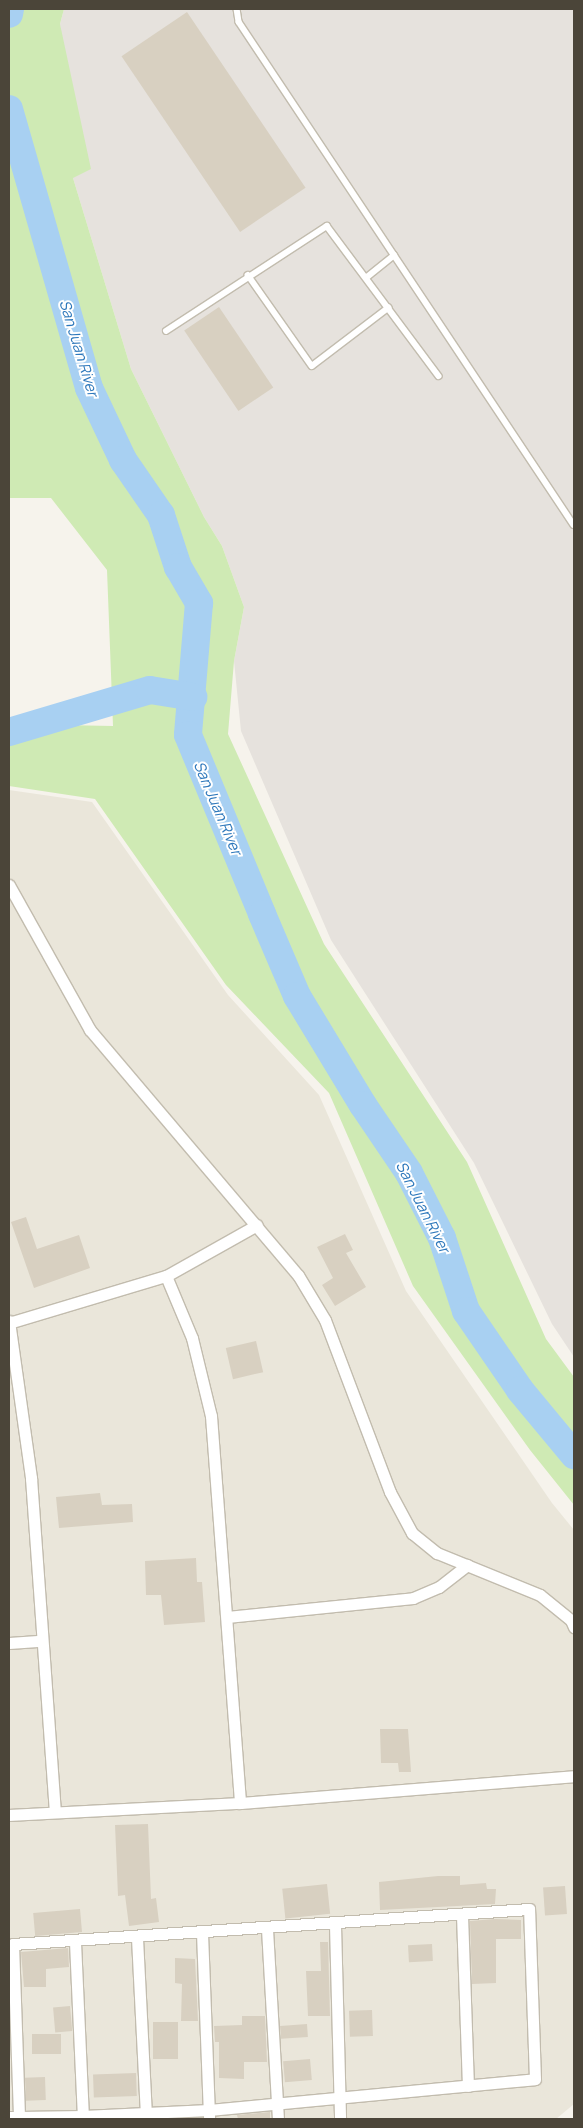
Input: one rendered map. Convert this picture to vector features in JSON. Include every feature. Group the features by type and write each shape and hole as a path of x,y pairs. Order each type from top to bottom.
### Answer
{"street":[{"path":"9,885 90,1030 298,1275 324,1320 390,1492 412,1533 436,1553 540,1596 570,1620 574,1627"},
{"path":"55,1811 41,1641 31,1478 9,1322 166,1276 257,1225"},
{"path":"166,1276 192,1338 211,1416 240,1803"},
{"path":"227,1617 413,1598 438,1587 467,1565"},
{"path":"9,1643 41,1641"},
{"path":"9,1815 55,1811 240,1803 574,1776"},
{"path":"529,1910 535,2079 277,2104 209,2115 16,2118 13,1944 75,1942 335,1924 529,1910"},
{"path":"462,1915 468,2086"},
{"path":"335,1924 340,2119"},
{"path":"267,1929 278,2119"},
{"path":"202,1934 209,2115"},
{"path":"137,1938 146,2116"},
{"path":"75,1942 83,2118"}],"lane":[{"path":"237,9 239,22 574,525"},
{"path":"166,331 248,275 327,226 439,376"},
{"path":"366,278 394,255"},
{"path":"248,275 312,366 388,308"}],"shaded area":[{"path":"64,9 574,9 574,1357 552,1324 474,1163 331,940 241,731 234,661 244,607 222,546 204,517 131,369 73,178 60,24"},
{"path":"9,790 92,802 228,995 319,1095 406,1291 552,1503 574,1530 574,2104 556,2119 9,2119"}],"green space":[{"path":"9,9 64,9 60,24 91,169 73,178 131,369 204,517 222,546 244,607 234,661 228,734 324,944 467,1162 546,1339 574,1377 574,1505 530,1450 413,1286 329,1093 226,985 95,799 9,786 9,724 113,726 107,570 51,498 9,498"}],"building":[{"path":"187,12 306,188 240,232 122,56"},
{"path":"219,307 273,387 238,411 184,330"},
{"path":"26,1217 37,1249 79,1235 90,1268 34,1288 11,1222"},
{"path":"345,1234 353,1250 346,1253 366,1287 335,1306 322,1285 333,1278 317,1247"},
{"path":"256,1341 263,1372 233,1379 226,1348"},
{"path":"100,1493 102,1505 132,1504 133,1522 59,1528 56,1497"},
{"path":"196,1558 197,1582 202,1582 205,1622 164,1625 161,1595 146,1595 145,1561"},
{"path":"380,1729 408,1729 411,1772 399,1772 398,1763 381,1763"},
{"path":"148,1824 151,1899 156,1898 159,1922 129,1926 125,1895 118,1896 115,1825"},
{"path":"438,1876 460,1876 460,1885 486,1883 487,1889 496,1889 495,1904 380,1910 379,1882"},
{"path":"327,1884 330,1914 285,1919 282,1889"},
{"path":"565,1886 567,1914 545,1915 543,1888"},
{"path":"80,1909 82,1932 35,1936 33,1913"},
{"path":"495,1919 521,1920 521,1939 496,1939 496,1983 472,1984 470,1921"},
{"path":"320,1942 328,1942 330,2016 308,2016 306,1971 321,1971"},
{"path":"432,1944 433,1961 409,1962 408,1945"},
{"path":"68,1948 69,1967 46,1969 46,1987 24,1987 21,1952"},
{"path":"175,1958 195,1959 198,2021 181,2021 182,1984 175,1983"},
{"path":"70,2006 72,2031 55,2032 53,2007"},
{"path":"372,2010 373,2036 350,2037 349,2011"},
{"path":"242,2016 265,2016 267,2062 244,2062 244,2079 219,2078 219,2042 215,2042 214,2026 242,2025"},
{"path":"153,2022 178,2022 178,2059 153,2059"},
{"path":"307,2024 308,2037 281,2039 280,2026"},
{"path":"32,2034 61,2034 61,2054 32,2054"},
{"path":"310,2059 312,2080 285,2082 283,2061"},
{"path":"136,2073 137,2096 94,2097 93,2075"},
{"path":"45,2077 46,2100 26,2101 25,2078"},
{"path":"270,2112 270,2119 238,2119 237,2115"}],"waterway":[{"name":"San Juan River","path":"9,14 10,9"},
{"name":"San Juan River","path":"9,109 89,388 123,460 161,515 178,567 199,603 188,735 262,914 297,996 363,1105 409,1173 442,1238 466,1311 520,1390 574,1455"},
{"path":"9,732 150,690 193,697"}]}
